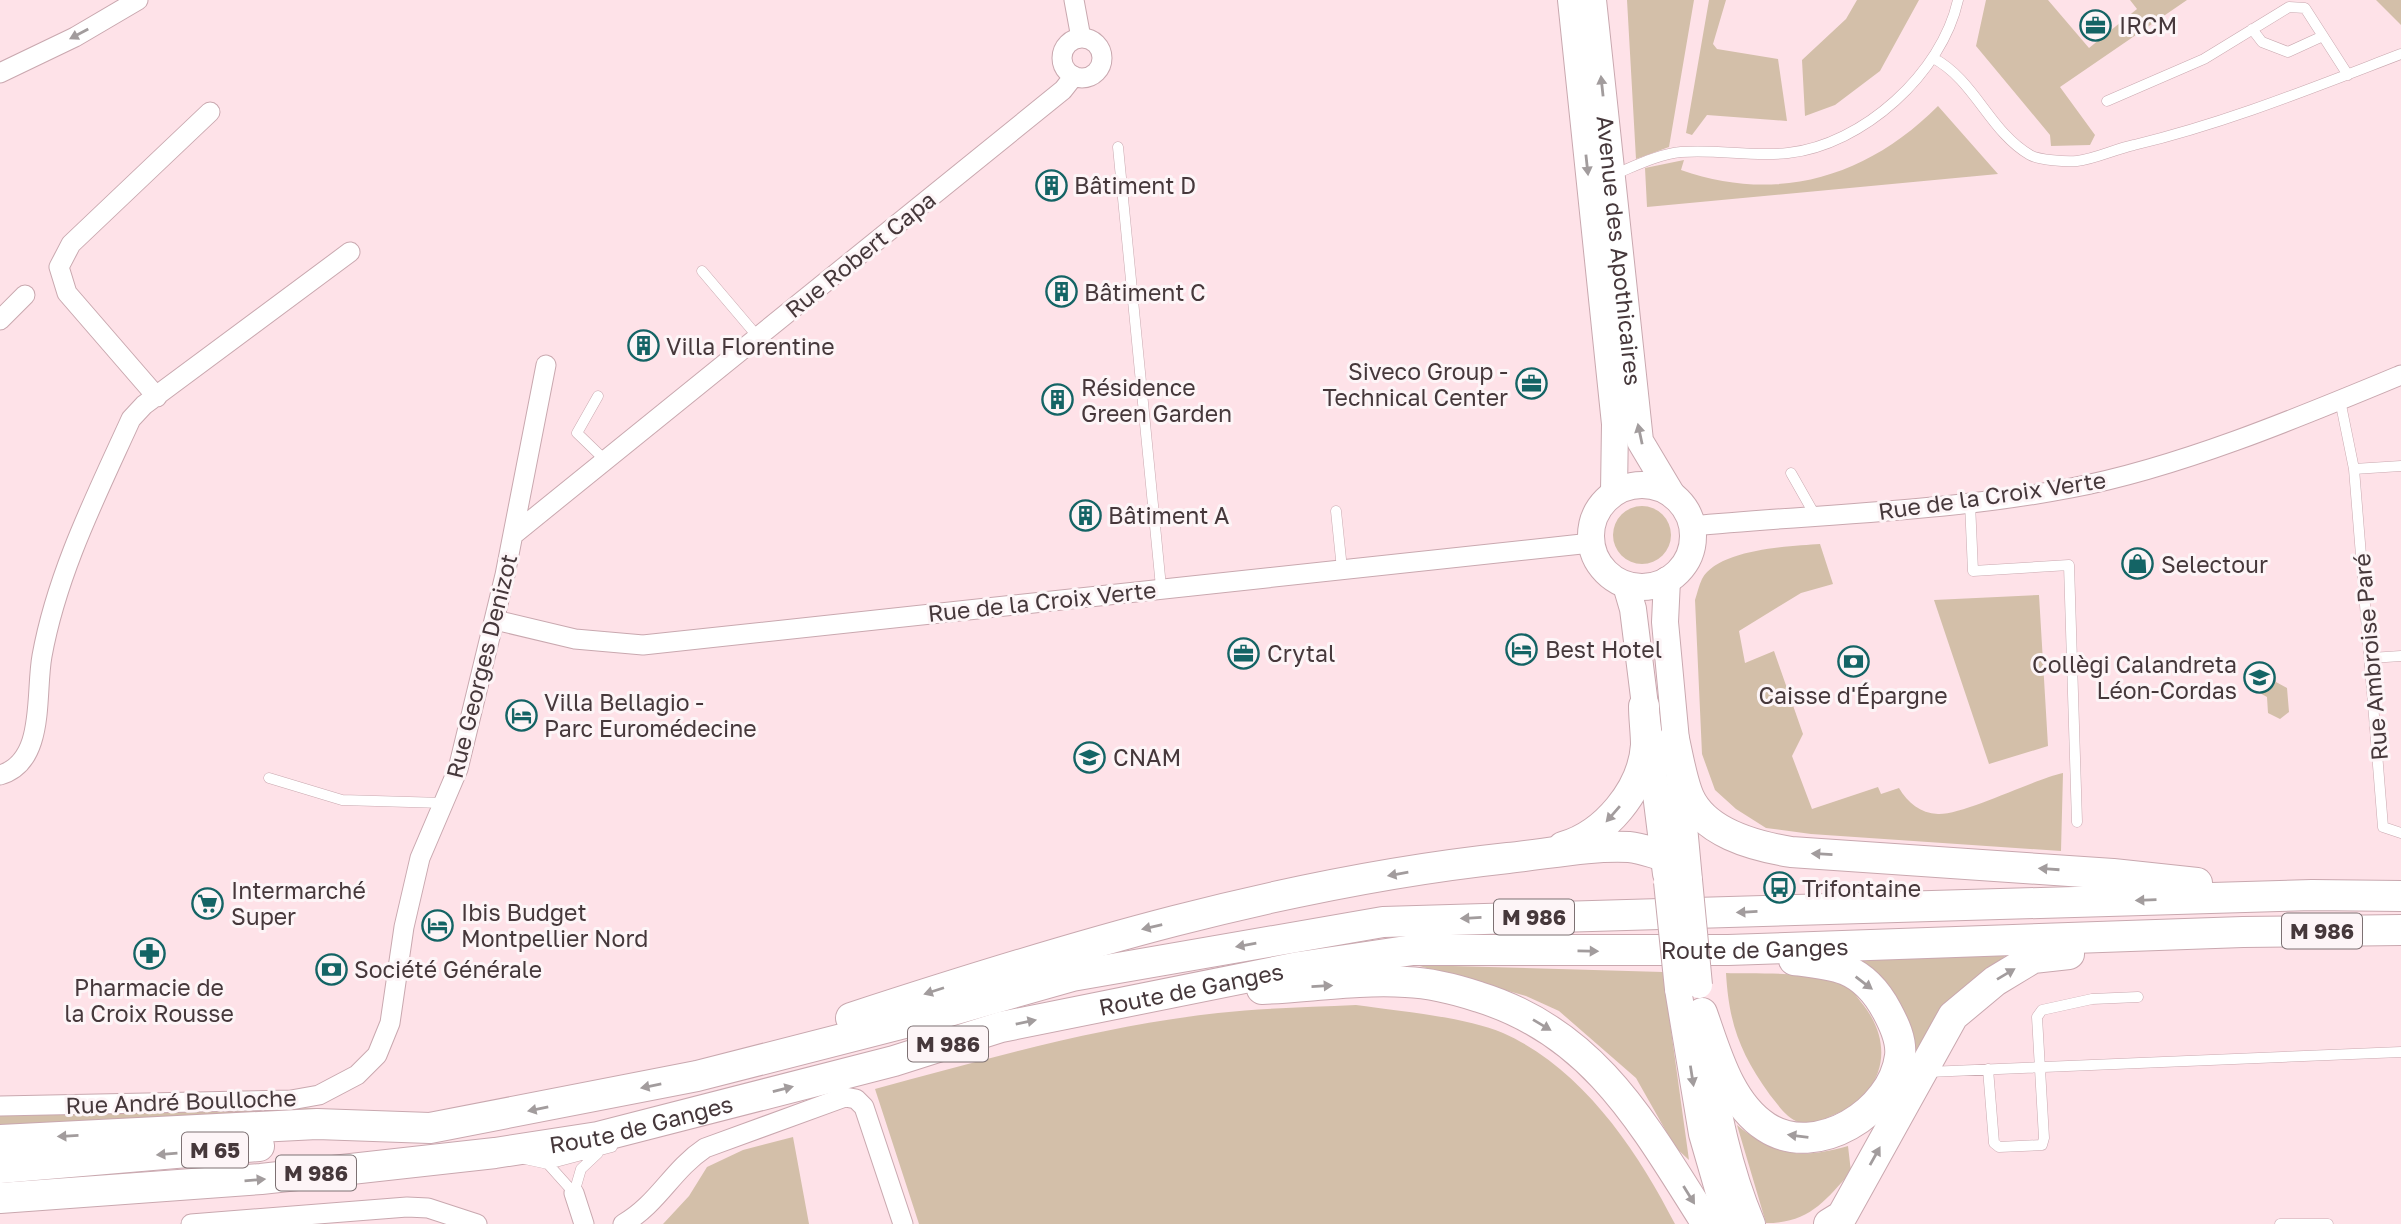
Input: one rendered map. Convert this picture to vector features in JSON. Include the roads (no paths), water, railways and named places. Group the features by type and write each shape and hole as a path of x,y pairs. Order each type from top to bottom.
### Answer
{"main road":[{"name":"Avenue des Apothicaires","path":"1571,0 1615,424 1614,492"},
{"name":"Avenue des Apothicaires","path":"1593,0 1640,441 1671,493 1688,513 1692,526"},
{"path":"1671,493 1643,484 1614,492 1595,514 1591,543 1602,569 1626,584 1647,586 1667,580 1685,563 1690,551 1692,526"},
{"path":"1667,580 1665,622 1674,739 1675,875"},
{"path":"1538,855 1577,843 1610,819 1634,786 1646,747 1633,608 1626,584"},
{"path":"1644,706 1675,875 1692,993 1720,1129 1730,1168 1752,1224"},
{"name":"M 986","path":"1674,739 1688,796 1721,830 1749,844 1791,852 2113,874 2312,895"},
{"path":"1538,855 1631,847 1675,875"},
{"name":"M 986","path":"771,1058 804,1034 1107,938 1321,887 1466,863 1538,855"},
{"name":"Route de Ganges","path":"0,1140 317,1125 430,1128 658,1085 771,1058 1072,975 1384,922 2312,895 2401,896"},
{"name":"Route de Ganges","path":"0,1198 261,1179 495,1153 597,1137 894,1061 1002,1027 1299,967 1413,950 1728,950 2243,932 2401,930"},
{"name":"M 986","path":"1838,1221 1954,1016 1995,981 2033,958 2243,932"},
{"name":"M 986","path":"1692,993 1720,1064 1741,1102 1766,1127 1795,1139 1843,1130 1879,1101 1892,1078 1900,1055 1896,1028 1872,988 1847,970 1728,950"},
{"path":"1181,992 1405,982 1451,988 1497,1002 1540,1023 1575,1046 1604,1074 1724,1220"},
{"path":"1692,993 1702,1134 1724,1220"},
{"name":"M 65","path":"0,1168 430,1128"},
{"path":"0,1212 114,1199 138,1189"}],"street":[{"path":"0,73 75,37 138,0"},
{"path":"1074,0 1081,38"},
{"path":"1081,38 1098,46 1101,58 1092,74 1074,76 1064,67 1062,54 1069,43 1081,38"},
{"name":"Rue Robert Capa","path":"513,535 1063,90 1074,76"},
{"path":"157,397 67,293 59,267 71,244 210,112"},
{"path":"0,775 18,766 34,736 42,656 66,565 131,419 144,404 350,252"},
{"path":"0,320 25,295"},
{"name":"Rue Georges Denizot","path":"357,1075 377,1055 390,1023 404,927 417,870 457,769 495,620 547,365"},
{"name":"Rue de la Croix Verte","path":"1692,526 1816,518 1970,503 2072,488 2143,470 2340,400 2401,375"},
{"name":"Rue de la Croix Verte","path":"495,620 575,639 643,645 1161,587 1591,543"},
{"name":"Rue André Boulloche","path":"0,1106 291,1100 319,1095 357,1075"},
{"path":"623,1224 645,1211 687,1160 705,1148 845,1097 856,1099 864,1107 903,1224"},
{"path":"574,1193 584,1224"},
{"path":"191,1224 407,1207 428,1208 477,1224"}],"lane":[{"path":"1611,176 1679,152 1748,155 1790,153 1825,145 1868,121 1905,94 1933,58 1947,34 1958,0"},
{"path":"2107,101 2204,59 2289,7 2305,8 2348,75"},
{"path":"2252,29 2262,42 2288,52 2323,36"},
{"path":"1933,58 1950,67 2004,133 2032,156 2077,161 2200,129 2244,111 2285,101 2401,54"},
{"path":"1118,146 1161,587"},
{"path":"702,271 758,337"},
{"path":"598,396 577,433 605,460"},
{"name":"Rue Ambroise Paré","path":"2340,400 2354,469 2383,827 2401,833"},
{"path":"2354,469 2401,466"},
{"path":"1791,473 1816,518"},
{"path":"1970,503 1973,571 2069,565 2077,822"},
{"path":"1336,511 1342,569"},
{"path":"2371,658 2401,656"},
{"path":"269,778 342,800 444,803"},
{"path":"1988,1069 1993,1143 2000,1147 2042,1145 2044,1138 2037,1017 2042,1010 2092,999 2137,997"},
{"path":"1921,1072 2401,1052"},
{"path":"495,1153 548,1164 599,1152 717,1105"},
{"path":"574,1193 581,1169 599,1152"},
{"path":"548,1164 574,1193"},
{"path":"2280,1224 2328,1224"}],"place":[{"name":"IRCM","path":"2096,25"},
{"name":"Bâtiment D","path":"1051,185"},
{"name":"Bâtiment C","path":"1061,292"},
{"name":"Villa Florentine","path":"643,346"},
{"name":"Siveco Group - Technical Center","path":"1531,384"},
{"name":"Résidence Green Garden","path":"1058,400"},
{"name":"Bâtiment A","path":"1085,515"},
{"name":"Selectour","path":"2138,564"},
{"name":"Best Hotel","path":"1522,649"},
{"name":"Crytal","path":"1244,653"},
{"name":"Caisse d'Épargne","path":"1853,661"},
{"name":"Collègi Calandreta Léon-Cordas","path":"2260,677"},
{"name":"Villa Bellagio - Parc Euromédecine","path":"521,715"},
{"name":"CNAM","path":"1090,757"},
{"name":"Trifontaine","path":"1779,888"},
{"name":"Intermarché Super","path":"208,903"},
{"name":"Ibis Budget Montpellier Nord","path":"438,925"},
{"name":"Pharmacie de la Croix Rousse","path":"149,953"},
{"name":"Société Générale","path":"331,969"}]}
